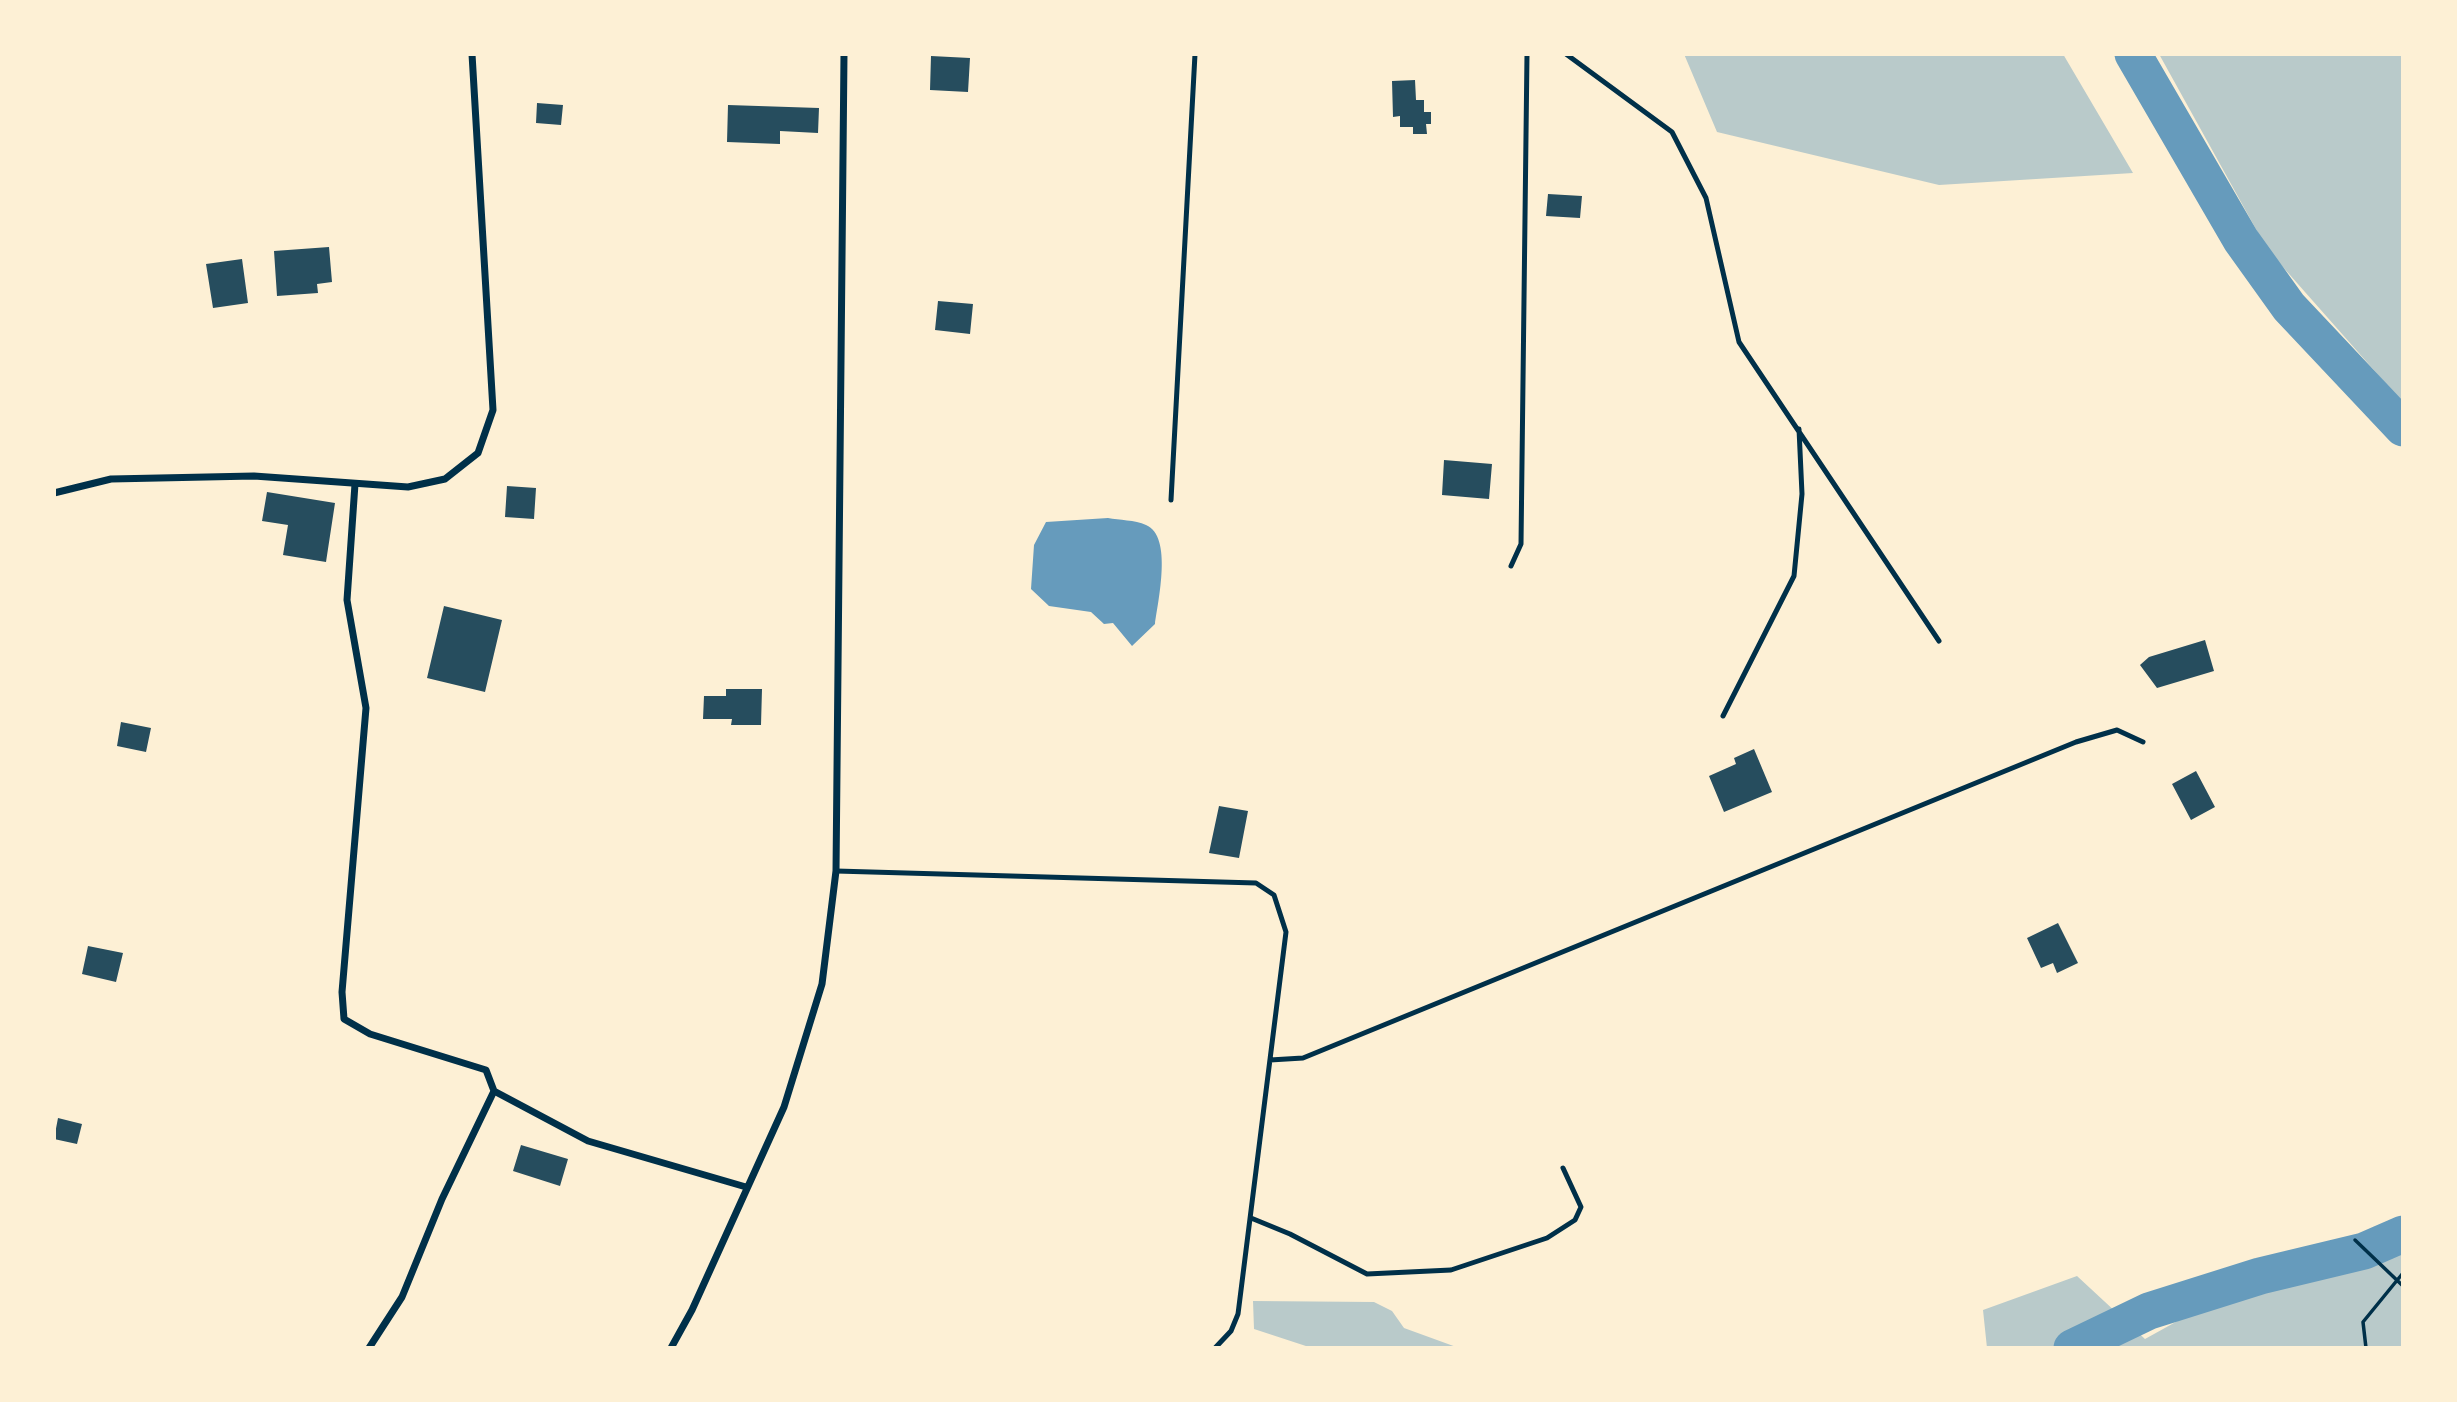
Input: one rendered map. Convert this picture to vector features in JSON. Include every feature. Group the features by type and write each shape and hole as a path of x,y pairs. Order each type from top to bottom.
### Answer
{"street":[{"path":"54,493 110,479 254,476 408,487 445,479 478,453 493,410 472,54"},
{"path":"671,1348 692,1310 784,1107 822,984 836,871 844,54"},
{"path":"355,484 347,600 366,708 342,992 344,1019 370,1034 486,1069 494,1091 587,1140 746,1187"},
{"path":"369,1348 402,1297 442,1199 494,1091"}],"lane":[{"path":"1171,500 1195,54"},
{"path":"1511,566 1521,544 1527,54"},
{"path":"1566,54 1672,132 1706,198 1739,342 1798,426 1939,641"},
{"path":"1723,716 1794,576 1802,494 1798,426"},
{"path":"1270,1060 1303,1058 2076,741 2117,730 2143,742"},
{"path":"836,871 1256,883 1274,895 1286,932 1251,1218 1238,1314 1231,1331 1215,1348"},
{"path":"1251,1218 1290,1234 1367,1274 1451,1270 1547,1238 1575,1220 1581,1207 1563,1168"}],"path":[{"path":"2355,1240 2403,1286"},
{"path":"2366,1348 2363,1322 2403,1273"}],"shaded area":[{"path":"1684,54 2063,54 2133,173 1939,185 1717,132"},
{"path":"2159,54 2403,54 2403,403 2267,249"},
{"path":"2403,1246 2403,1348 1987,1348 1983,1310 2077,1276 2145,1339 2210,1303 2391,1253"},
{"path":"1253,1301 1374,1302 1392,1311 1404,1328 1459,1348 1312,1348 1254,1329"}],"water":[{"path":"1108,518 1146,525 1154,531 1162,555 1155,624 1132,646 1113,623 1104,624 1091,612 1049,606 1031,589 1034,545 1046,522"}],"building":[{"path":"931,56 970,58 968,92 930,90"},
{"path":"1415,80 1416,100 1424,100 1424,112 1431,112 1431,124 1426,124 1427,134 1413,134 1413,127 1400,127 1400,116 1393,117 1392,81"},
{"path":"537,103 563,105 561,125 536,123"},
{"path":"728,105 819,108 818,133 780,131 780,144 727,142"},
{"path":"1548,194 1582,196 1580,218 1546,216"},
{"path":"329,247 332,282 317,284 318,293 277,296 274,251"},
{"path":"242,259 248,303 213,308 206,264"},
{"path":"938,301 973,304 970,334 935,330"},
{"path":"1444,460 1492,464 1489,499 1442,495"},
{"path":"507,486 536,488 534,519 505,517"},
{"path":"267,492 335,503 326,562 283,555 288,525 262,521"},
{"path":"444,606 502,620 485,692 427,678"},
{"path":"2205,640 2214,671 2157,688 2140,665 2149,657"},
{"path":"726,689 762,689 761,725 731,725 732,719 703,719 704,696 726,696"},
{"path":"121,722 151,728 146,752 117,746"},
{"path":"1754,749 1772,792 1724,812 1709,776 1736,764 1734,758"},
{"path":"2196,771 2215,807 2191,820 2172,784"},
{"path":"1219,806 1248,811 1239,858 1209,853"},
{"path":"2058,923 2078,963 2057,973 2053,963 2041,968 2027,938"},
{"path":"88,946 123,953 116,982 82,974"},
{"path":"58,1118 82,1124 77,1144 54,1139"},
{"path":"521,1145 568,1159 560,1186 513,1171"}],"waterway":[{"path":"2133,54 2241,240 2289,307 2403,428"},
{"path":"2072,1348 2149,1311 2260,1276 2364,1251 2403,1234"}]}
